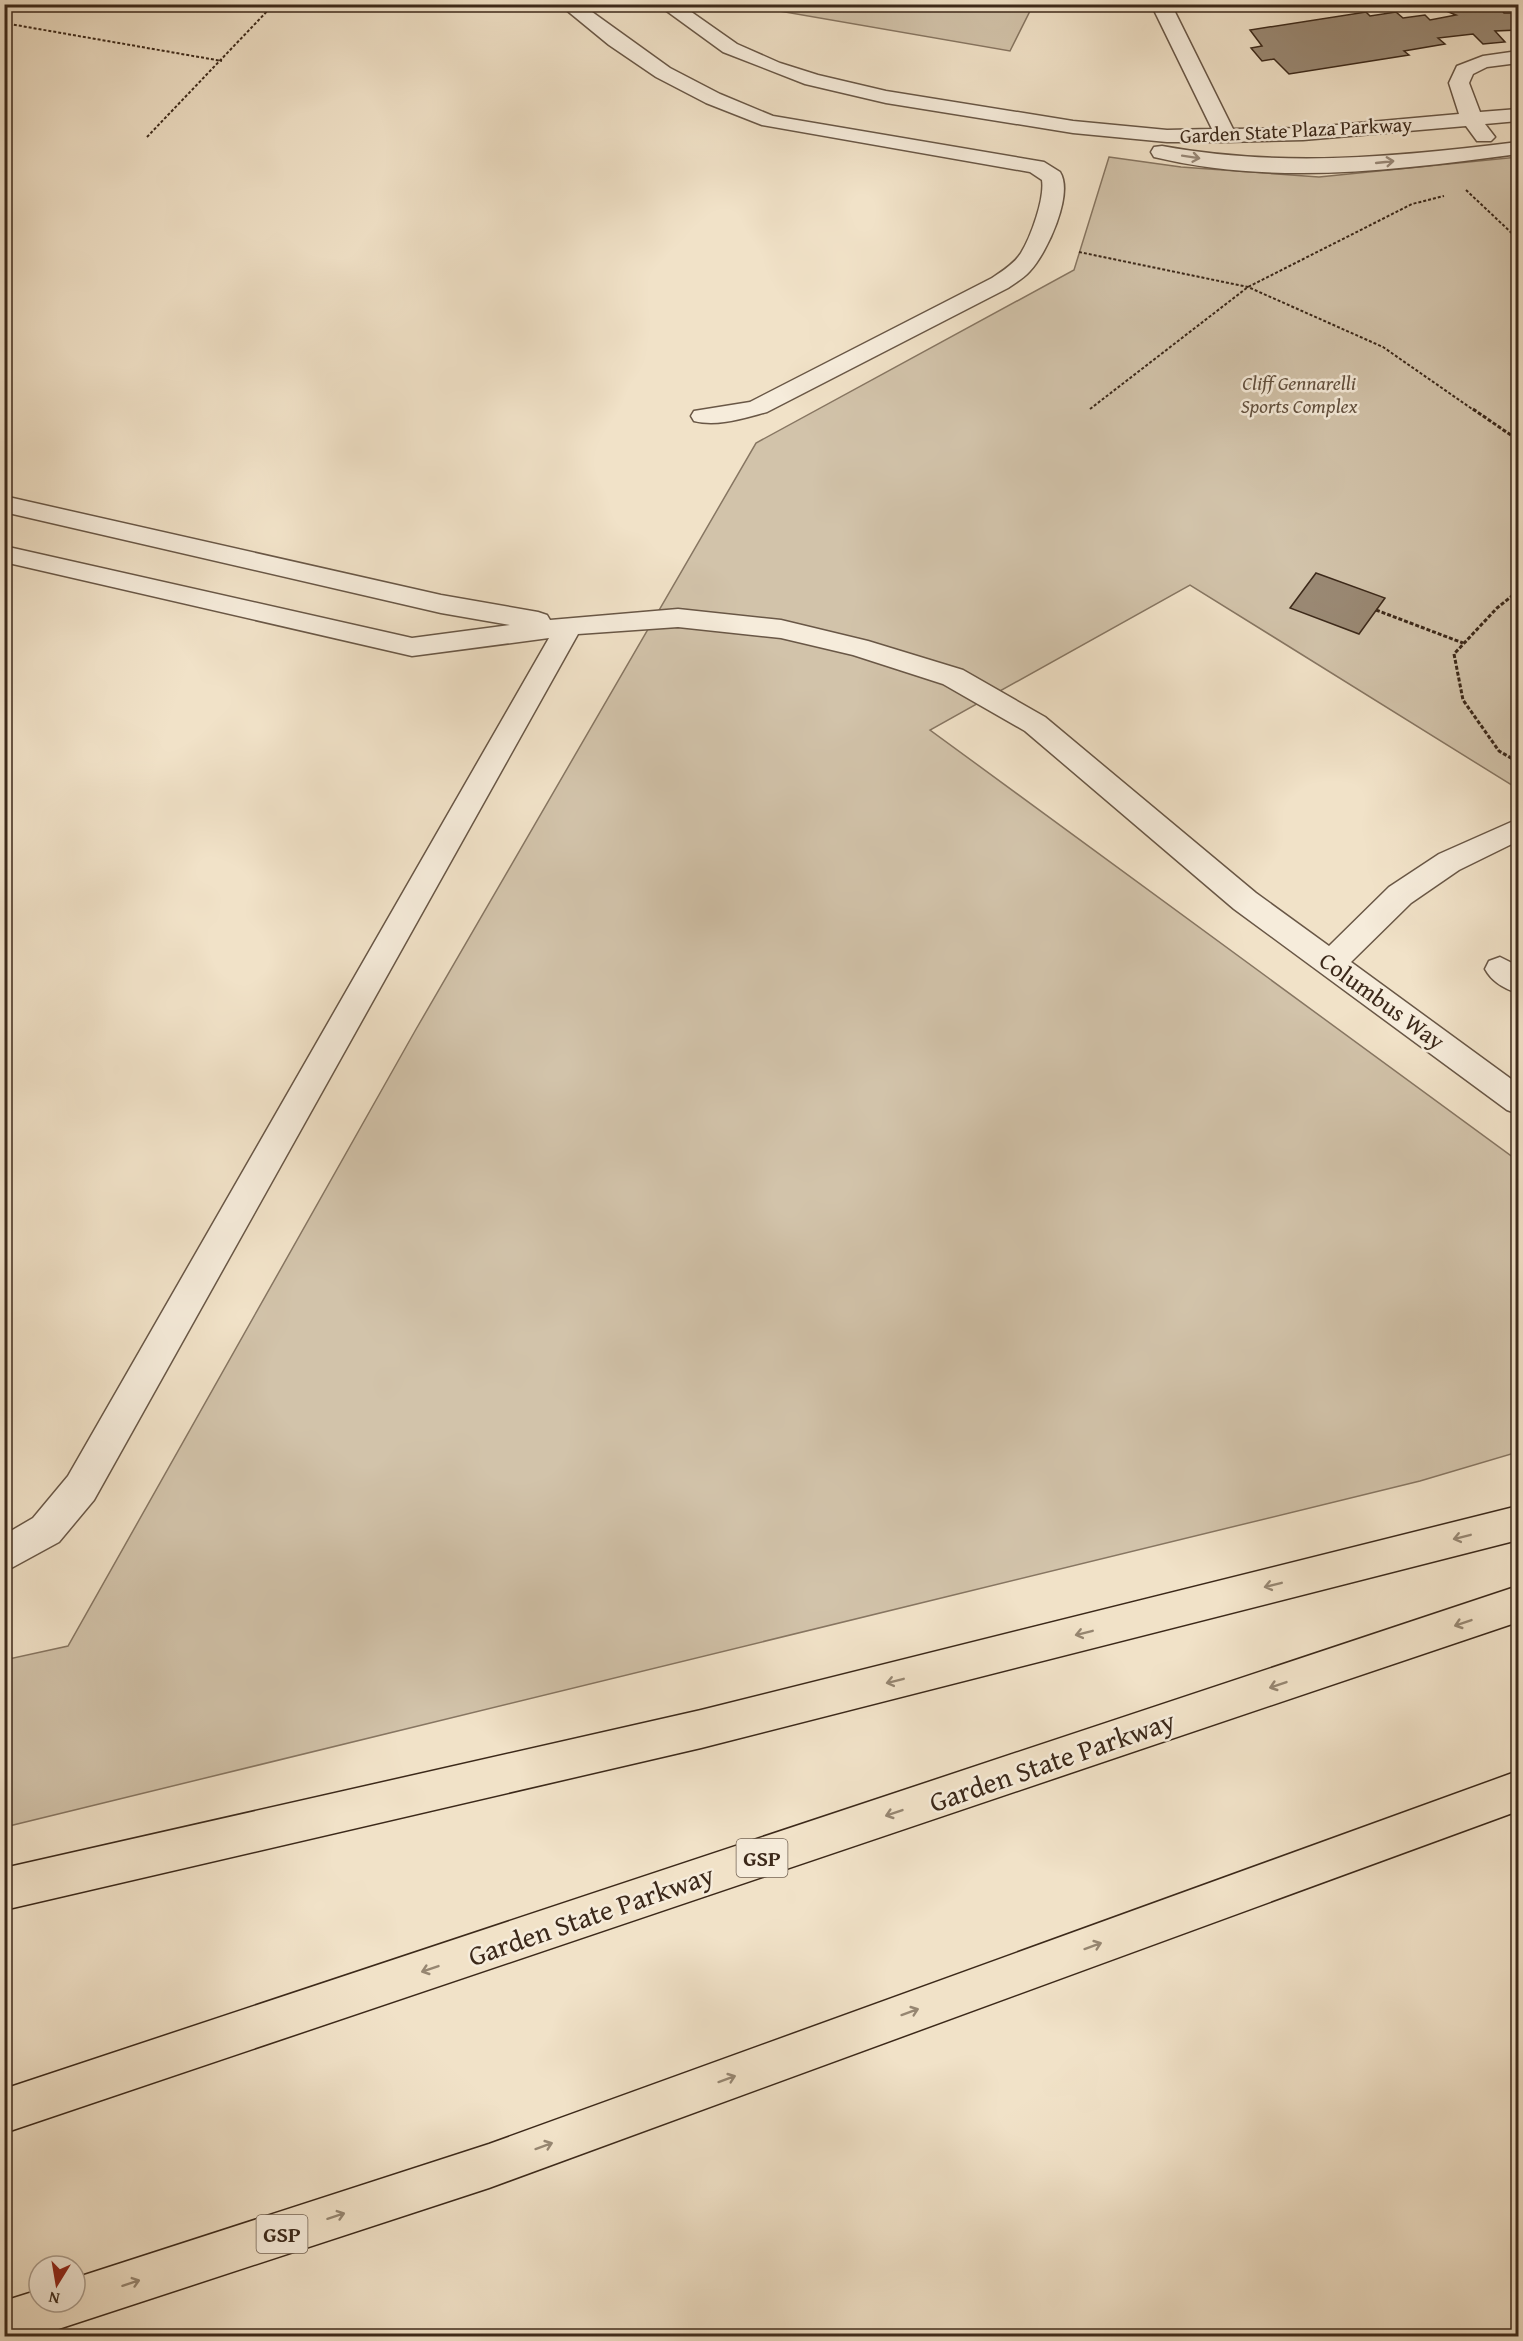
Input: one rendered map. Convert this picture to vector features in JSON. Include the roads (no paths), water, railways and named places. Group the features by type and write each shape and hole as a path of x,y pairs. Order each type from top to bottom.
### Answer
{"highway":[{"path":"4,1889 701,1730 1518,1523"},
{"name":"Garden State Parkway","path":"4,2111 1518,1604"},
{"name":"GSP","path":"87,2298 489,2166 1518,1791"},
{"name":"GSP","path":"4,2324 36,2314"}],"street":[{"path":"568,4 613,40 654,68 689,89 727,107 769,121 1036,167 1052,177 1055,193 1033,253 1021,268 1000,283 758,407 729,414 703,416"},
{"name":"Garden State Plaza Parkway","path":"666,4 730,48 772,67 812,80 886,97 1073,127 1167,136 1303,134 1518,115"},
{"path":"1161,4 1226,136"},
{"path":"1494,151 1472,120 1459,83 1464,70 1484,62 1518,57"},
{"name":"Garden State Plaza Parkway","path":"1073,127 1164,152 1228,162 1311,168 1518,148"},
{"path":"4,504 441,604 569,626"},
{"path":"4,554 412,647 569,626"},
{"name":"Columbus Way","path":"569,626 678,618 781,629 858,647 953,677 1035,724 1245,901 1518,1101"},
{"path":"4,1556 46,1530 81,1488 569,626"},
{"path":"1330,964 1400,895 1449,862 1518,829"}],"park label":[{"name":"Cliff Gennarelli Sports Complex","path":"1299,394"}]}
